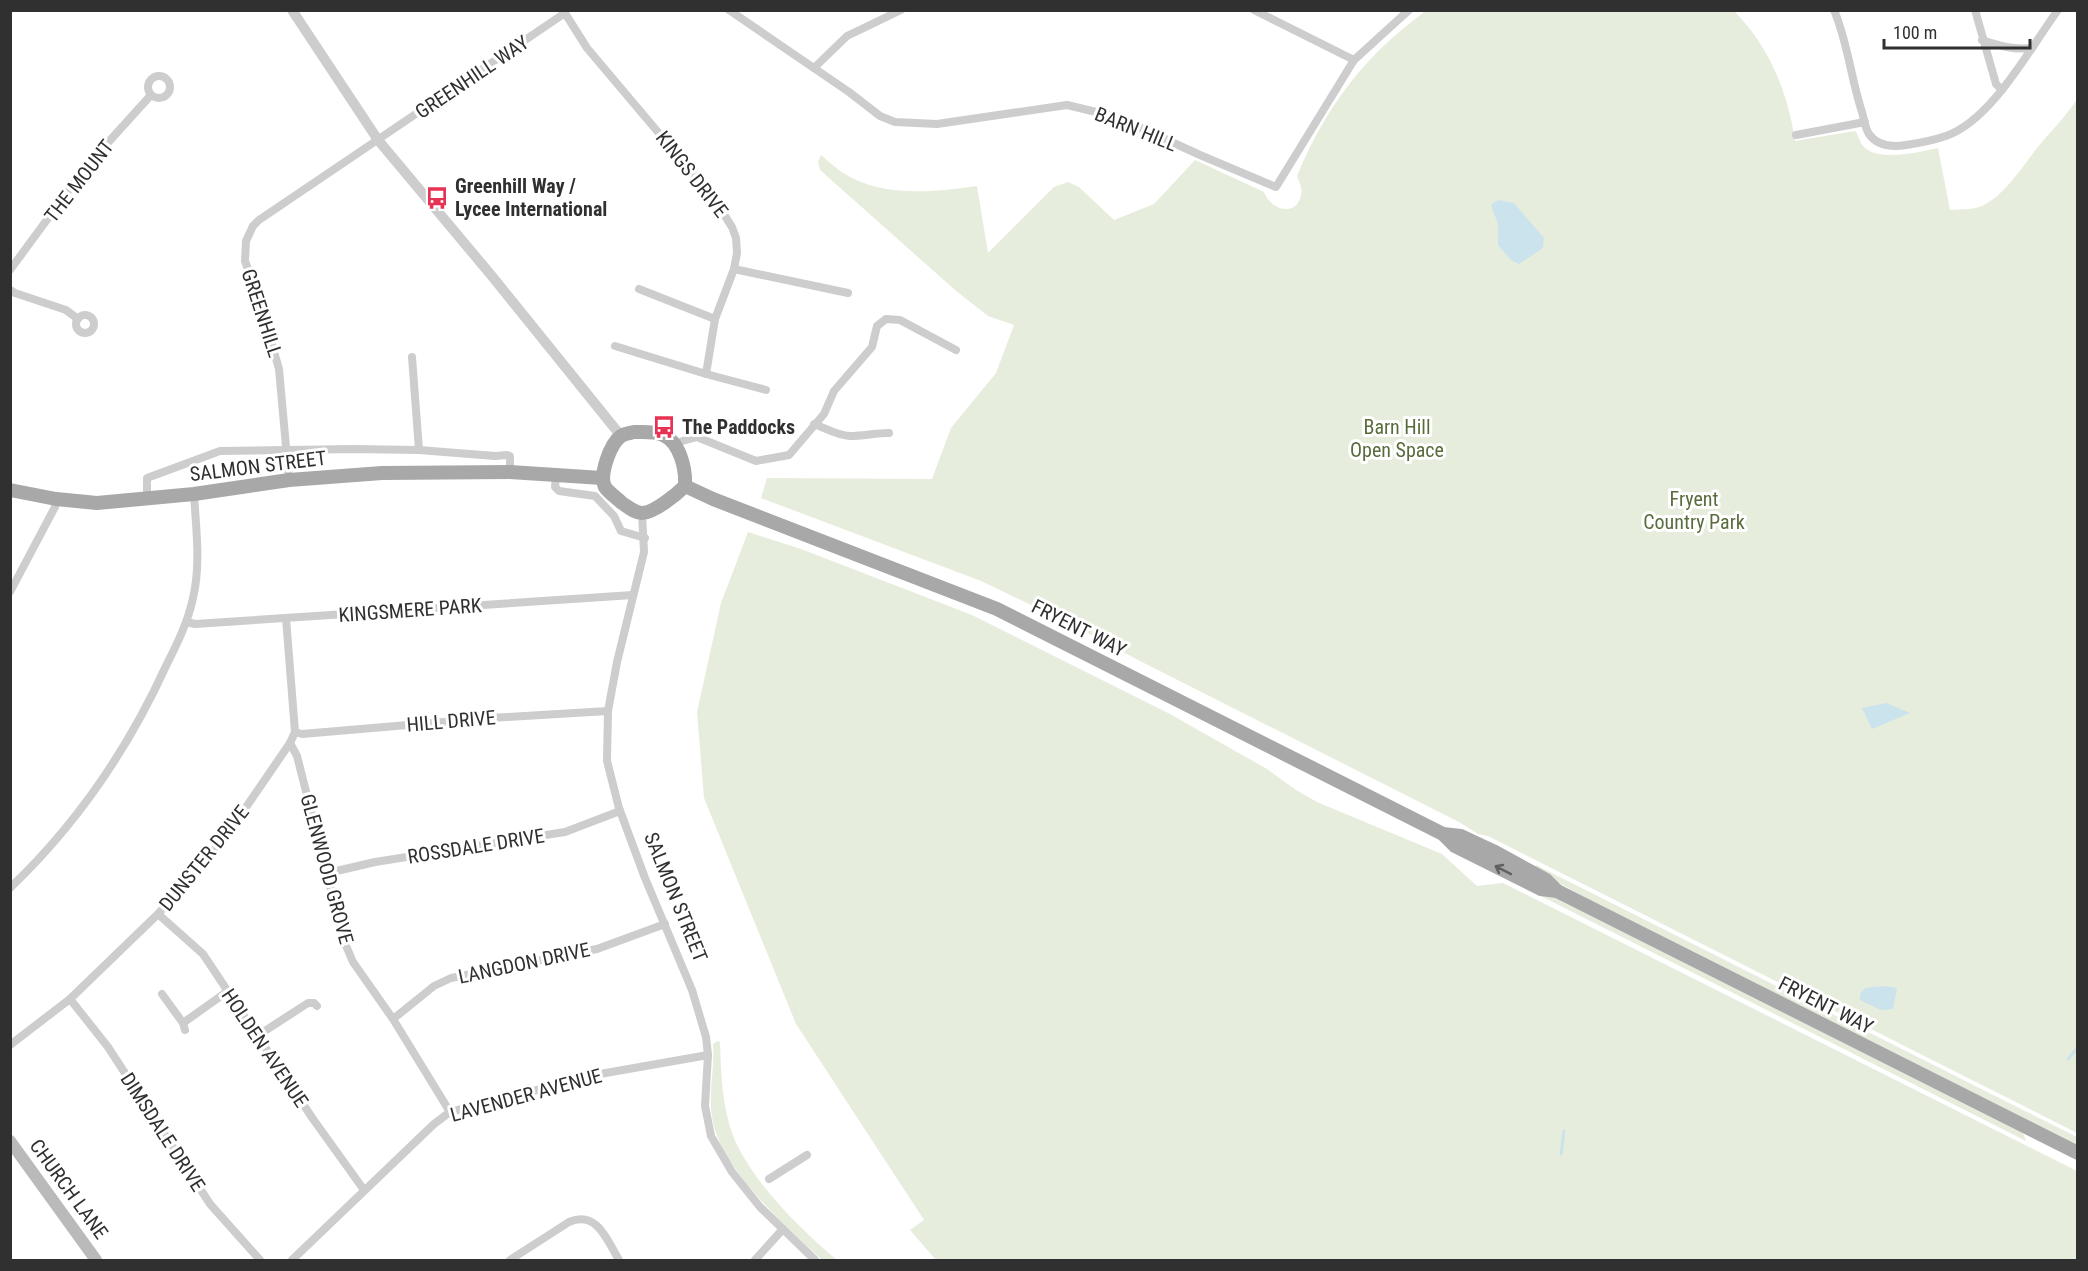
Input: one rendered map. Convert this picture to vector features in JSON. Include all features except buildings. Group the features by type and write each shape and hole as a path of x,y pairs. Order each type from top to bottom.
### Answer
{"main road":[{"path":"634,432 663,435 675,443 685,478 685,486 678,494 642,513 630,509 606,488 602,478 603,470 613,446 621,436 634,432"},
{"name":"SALMON STREET","path":"10,490 56,499 97,502 194,494 288,480 382,473 510,472 602,478"},
{"name":"FRYENT WAY","path":"685,486 713,499 997,609 1443,834 1455,846 1541,889 1557,891 2078,1153"},
{"name":"CHURCH LANE","path":"10,1141 96,1260"}],"street":[{"path":"292,10 378,140 491,274 621,436"},
{"name":"BARN HILL","path":"729,10 849,92 880,116 895,122 938,124 1067,105 1118,117 1200,155 1276,186 1354,60 1409,10"},
{"path":"814,68 848,36 901,10"},
{"path":"1254,10 1354,60"},
{"path":"1834,10 1842,29 1855,91 1868,133 1885,145 1899,146 1948,135 1973,119 2002,90 2058,10"},
{"path":"1975,10 1996,84 2002,90"},
{"name":"GREENHILL WAY","path":"378,140 564,12"},
{"name":"KINGS DRIVE","path":"564,12 587,48 728,219 736,238 737,253 734,269 715,319 706,374"},
{"path":"1982,40 2004,48 2032,48"},
{"name":"THE MOUNT","path":"10,270 85,168 151,95"},
{"path":"1796,135 1864,122"},
{"name":"GREENHILL","path":"288,480 279,369 258,296 244,261 246,241 259,220 378,140"},
{"path":"734,269 848,293"},
{"path":"639,289 715,319"},
{"path":"10,290 66,310 78,319"},
{"path":"675,443 697,437 756,461 789,455 824,414 834,391 872,347 877,326 886,320 900,320 956,350"},
{"path":"615,346 766,390"},
{"path":"412,357 419,450"},
{"path":"814,424 849,436 869,433 889,434"},
{"name":"SALMON STREET","path":"147,498 147,478 220,451 353,449 507,455 510,456 510,472"},
{"path":"556,476 555,487 559,491 594,496 614,516 621,531 645,538"},
{"path":"10,888 55,840 95,792 154,692 187,622 194,596 196,567 194,494"},
{"path":"10,592 55,507 56,499"},
{"name":"SALMON STREET","path":"642,513 644,552 608,711 607,761 620,811 692,990 706,1037 708,1054 705,1106 711,1136 732,1172 760,1207 815,1260"},
{"name":"KINGSMERE PARK","path":"187,622 195,624 633,595"},
{"name":"DUNSTER DRIVE","path":"10,1045 70,999 158,914 205,861 240,816 290,743 295,732 286,618"},
{"name":"HILL DRIVE","path":"295,732 302,734 490,718 608,711"},
{"name":"GLENWOOD GROVE","path":"290,743 295,749 344,940 353,962 393,1019 450,1112"},
{"name":"ROSSDALE DRIVE","path":"328,873 375,862 565,832 620,811"},
{"name":"HOLDEN AVENUE","path":"158,914 202,954 313,1119 364,1190"},
{"name":"LANGDON DRIVE","path":"393,1019 434,986 451,978 597,949 665,924"},
{"path":"162,994 184,1027 228,991"},
{"name":"DIMSDALE DRIVE","path":"70,999 108,1047 199,1190 260,1260"},
{"path":"257,1036 308,1003 314,1003 317,1006"},
{"name":"LAVENDER AVENUE","path":"292,1260 434,1124 450,1112 600,1074 708,1054"},
{"path":"769,1179 807,1155"},
{"path":"510,1260 579,1217 589,1219 599,1227 619,1260"},
{"path":"755,1260 783,1228"}],"green space":[{"name":"Fryent Country Park","path":"1427,10 1734,11 1757,39 1775,71 1787,105 1795,141 1855,131 1864,147 1879,154 1900,155 1938,148 1950,210 1982,206 2000,193 2077,99 2077,1133 1488,836 1478,834 1459,822 1073,625 981,581 761,498 767,478 932,479 951,428 996,373 1014,325 988,316 955,290 820,170 818,162 821,155 843,173 858,181 892,190 926,191 977,186 988,253 1054,187 1068,182 1079,187 1114,220 1154,204 1195,160 1264,192 1272,204 1289,209 1299,202 1301,187 1297,176 1308,151 1335,105 1366,64 1405,27"},
{"path":"748,532 801,549 972,615 1170,714 1267,769 1317,802 1442,854 1477,886 1503,883 2077,1171 2077,1260 936,1260 910,1230 924,1220 796,1024 704,798 697,712 721,603"},
{"path":"1536,865 2077,1137 2077,1145 1593,902 1534,869"},
{"path":"1530,885 2023,1133 2026,1141 1529,890"},
{"path":"720,1042 726,1110 732,1133 740,1150 750,1168 777,1202 807,1234 837,1260 822,1260 791,1231 756,1195 727,1156 717,1136 711,1108 713,1044"}],"water":[{"path":"1498,200 1514,203 1544,238 1543,248 1519,264 1511,260 1498,245 1498,224 1491,205"},
{"path":"1886,703 1910,713 1872,729 1862,708"},
{"path":"1883,986 1897,988 1893,1009 1881,1010 1860,1000 1860,994 1865,988"}],"waterway":[{"path":"2068,1059 2078,1047"},
{"path":"1561,1154 1564,1131"}],"place":[{"name":"Greenhill Way / Lycee International","path":"437,198"},
{"name":"The Paddocks","path":"664,427"}],"park label":[{"name":"Barn Hill Open Space","path":"1397,438"}]}
